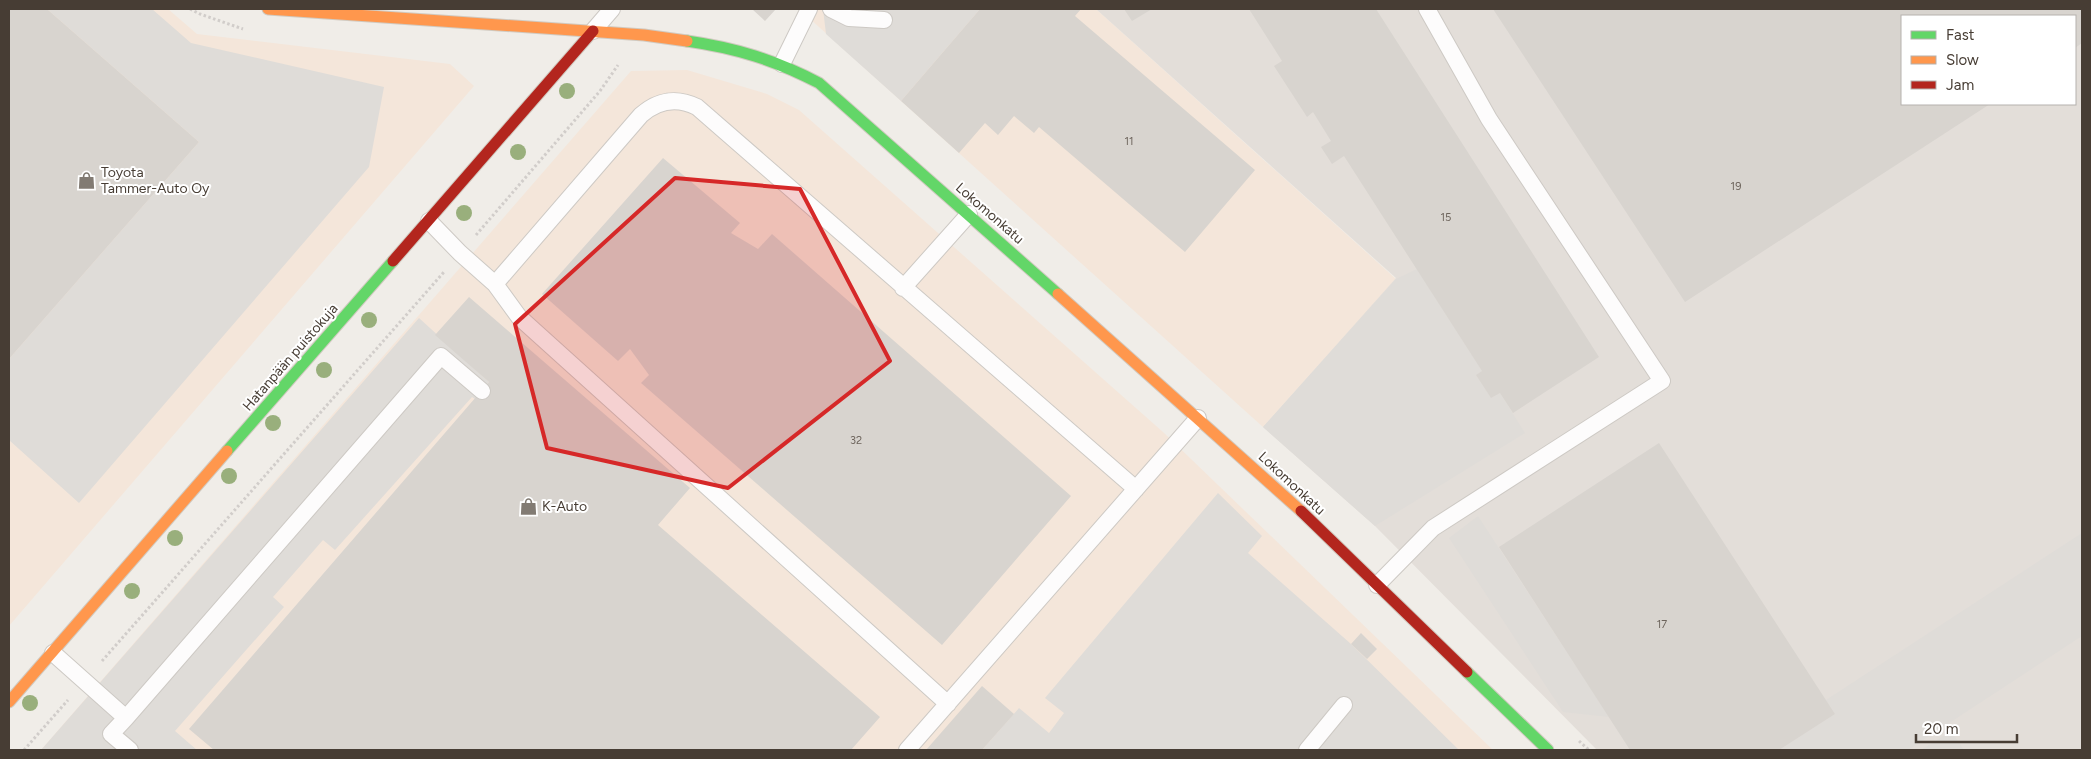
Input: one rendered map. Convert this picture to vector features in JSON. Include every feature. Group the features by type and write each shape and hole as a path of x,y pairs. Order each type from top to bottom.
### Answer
{"street":[{"name":"Lokomonkatu","path":"268,9 403,20 644,34 702,43 782,64 819,83 1280,491 1548,750"},
{"name":"Hatanpään puistokuja","path":"9,702 593,31"}],"lane":[{"path":"593,31 612,9"},
{"path":"782,64 808,9"},
{"path":"831,9 849,18 884,20"},
{"path":"1377,585 1432,528 1662,381 1489,119 1427,9"},
{"path":"495,284 641,115 652,106 664,101 676,101 698,107 903,288 1136,489"},
{"path":"903,288 969,214"},
{"path":"429,221 460,254 495,284 519,317 948,704"},
{"path":"130,750 112,734 442,356 482,391"},
{"path":"907,750 1198,418"},
{"path":"53,652 126,718"},
{"path":"1307,750 1344,705"}],"path":[{"path":"24,750 460,254 600,92 644,34"}],"highlighted area":[{"path":"675,178 800,189 890,361 728,488 547,448 515,324"}],"shaded area":[{"path":"9,9 168,9 197,34 450,64 474,86 9,626"},
{"path":"47,9 152,9 191,43 384,87 369,167 79,503 9,440 9,359 199,142"},
{"path":"799,9 1096,9 1396,279 1263,427"},
{"path":"823,9 980,9 901,101 826,34"},
{"path":"1096,9 2082,9 2082,750 1597,750 1375,526 1263,427 1396,278"},
{"path":"687,70 767,94 799,110 1163,432 1493,750 41,750 631,71"},
{"path":"1417,269 1482,371 1476,375 1491,398 1500,393 1525,433 1375,526 1263,427 1396,279"},
{"path":"419,318 489,382 475,399 472,397 335,550 323,540 273,597 284,607 175,731 197,750 41,750"},
{"path":"1218,493 1262,536 1248,553 1351,644 1459,750 982,750 1019,708 1049,733 1064,713 1045,698"},
{"path":"1478,516 1609,717 1563,712 1449,538"},
{"path":"2082,533 2082,636 1908,750 1779,750 1835,714 1826,700"},
{"path":"1951,731 1964,750 1921,750"}],"building":[{"name":"Toyota Tammer-Auto Oy","path":"9,9 47,9 199,142 9,359"},
{"path":"752,9 776,9 765,21"},
{"path":"980,9 1081,9 1075,16 1255,170 1185,252 1039,127 1034,133 1014,116 998,135 985,123 959,153 901,101"},
{"path":"1124,9 1152,9 1132,21"},
{"path":"1249,9 1376,9 1599,357 1513,413 1500,393 1491,398 1476,375 1482,371 1344,156 1332,164 1321,147 1331,141 1313,112 1307,117 1274,66 1282,61"},
{"path":"1493,9 2082,9 2082,43 2076,47 2076,15 1901,15 1901,105 1988,105 1685,302"},
{"path":"663,158 740,223 731,233 758,249 772,234 1071,496 942,645 641,383 649,375 630,349 618,361 542,294"},
{"name":"K-Auto","path":"469,297 690,488 658,525 880,717 851,750 214,750 189,729 489,382 435,335"},
{"path":"1659,443 1835,714 1779,750 1630,750 1499,547"},
{"path":"1361,633 1377,649 1367,659 1351,644"},
{"path":"982,686 1014,714 982,750 926,750"}],"traffic: fast":[{"path":"687,41 739,51 771,61 819,83 1058,294"},
{"path":"227,451 393,261"},
{"path":"1467,672 1548,750"}],"traffic: slow":[{"path":"268,9 644,35 687,41"},
{"path":"1058,294 1301,511"},
{"path":"9,702 227,451"}],"traffic: jam":[{"path":"393,261 593,31"},
{"path":"1301,511 1467,672"}],"place":[{"name":"Toyota Tammer-Auto Oy","path":"87,180"},
{"name":"K-Auto","path":"528,506"}]}
